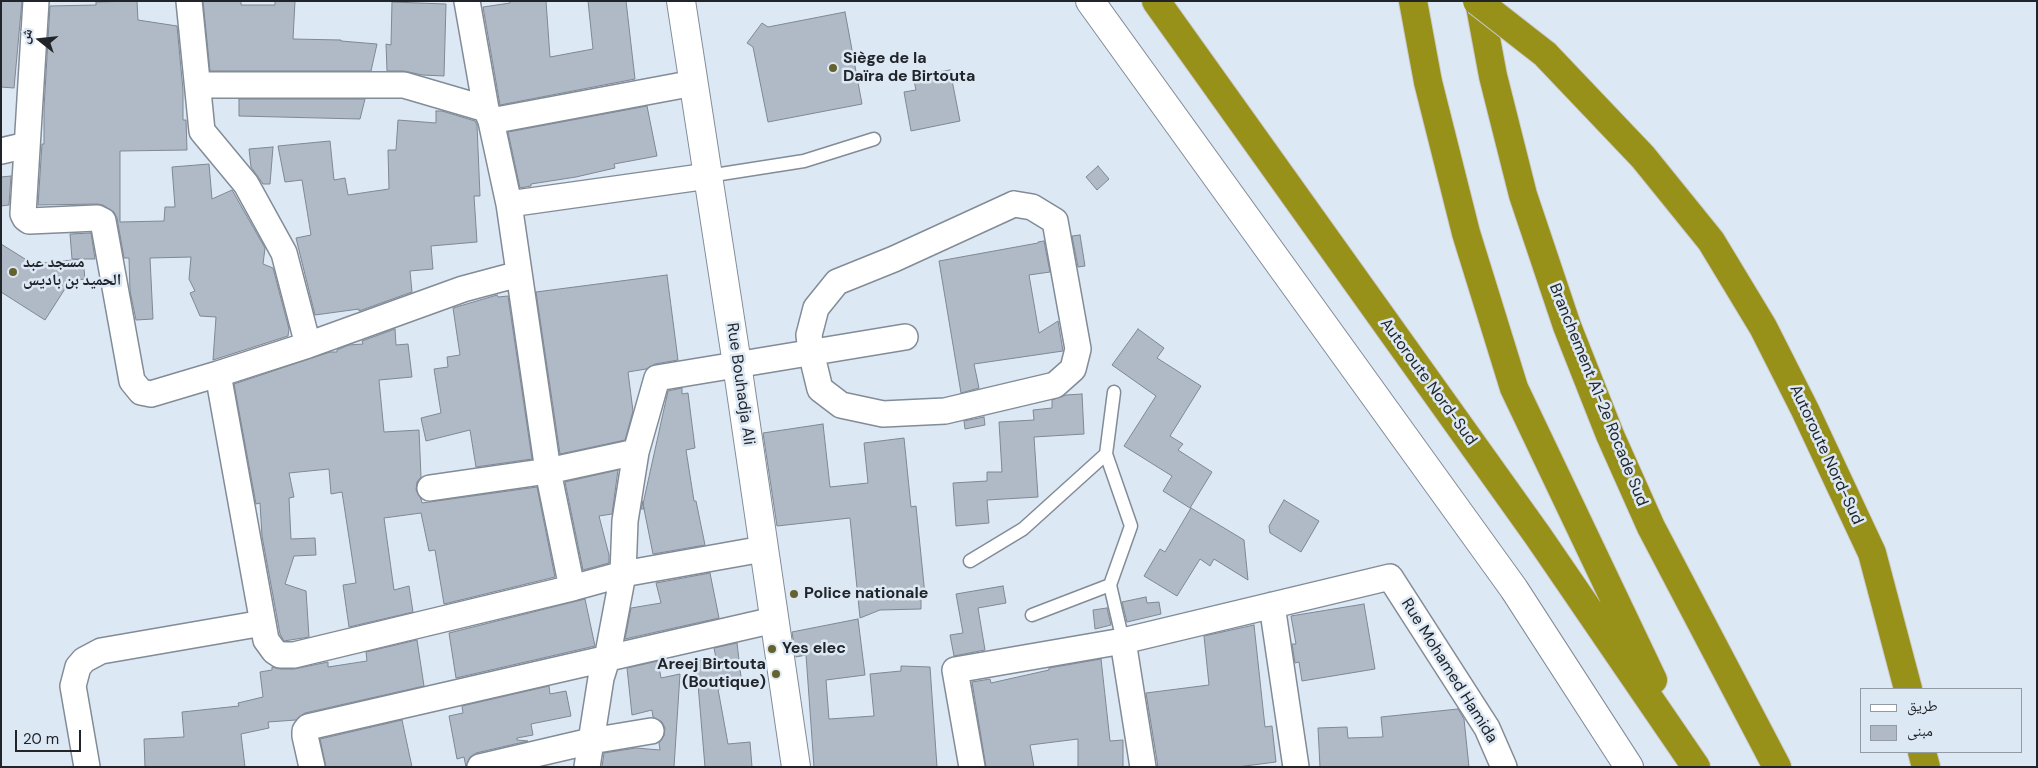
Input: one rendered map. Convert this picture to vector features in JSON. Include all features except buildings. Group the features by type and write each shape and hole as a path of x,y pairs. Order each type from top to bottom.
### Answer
{"highway":[{"name":"Autoroute Nord-Sud","path":"1156,1 1538,536 1695,766"},
{"path":"1413,1 1428,82 1466,233 1514,388 1695,766"},
{"name":"Autoroute Nord-Sud","path":"1478,1 1545,54 1643,157 1711,241 1763,326 1805,410 1872,553 1908,688"},
{"name":"Branchement A1-2e Rocade Sud","path":"1478,1 1493,76 1523,195 1567,326 1610,435 1651,527 1777,767"},
{"path":"1922,753 1926,767"}],"main road":[{"name":"Rue Bouhadja Ali","path":"681,1 796,767"},
{"path":"1090,1 1514,589 1629,767"}],"street":[{"path":"36,1 23,214 29,221 97,218 103,221 132,381 141,392 151,394 218,374 308,345 463,289 519,274"},
{"path":"189,1 199,85 202,131 246,184 284,253 308,345"},
{"path":"468,1 489,115 509,204 548,470 572,588"},
{"path":"199,85 404,85 489,115 694,83"},
{"path":"1,151 27,145"},
{"path":"509,204 708,176"},
{"path":"1014,204 1032,206 1054,221 1078,349 1072,368 1055,385 945,411 883,414 841,405 820,389 811,352 809,335 816,308 837,282 1014,204"},
{"path":"587,767 601,678 607,659 623,574 625,521 636,452 658,378 905,336"},
{"path":"218,374 266,640 269,646 280,655 294,655 623,574 763,549"},
{"path":"430,488 548,470 636,452"},
{"name":"Rue Mohamed Hamida","path":"1272,606 1390,577 1487,728 1504,767"},
{"path":"972,767 955,670 1123,640 1272,606 1296,767"},
{"path":"305,766 305,731 308,727 774,620"},
{"path":"87,767 73,686 78,668 84,660 101,651 263,623"},
{"path":"1123,640 1143,767"},
{"path":"480,767 591,741 651,731"}],"lane":[{"path":"708,176 804,161 874,139"},
{"path":"1114,392 1106,454 1131,526 1110,585 1123,640"},
{"path":"970,561 1023,529 1106,454"},
{"path":"1032,615 1110,585"}],"place":[{"name":"Siège de la Daïra de Birtouta","path":"833,68"},
{"name":"مسجد عبد الحميد بن باديس","path":"13,272"},
{"name":"Police nationale","path":"794,594"},
{"name":"Yes elec","path":"772,649"},
{"name":"Areej Birtouta (Boutique)","path":"776,674"}]}
